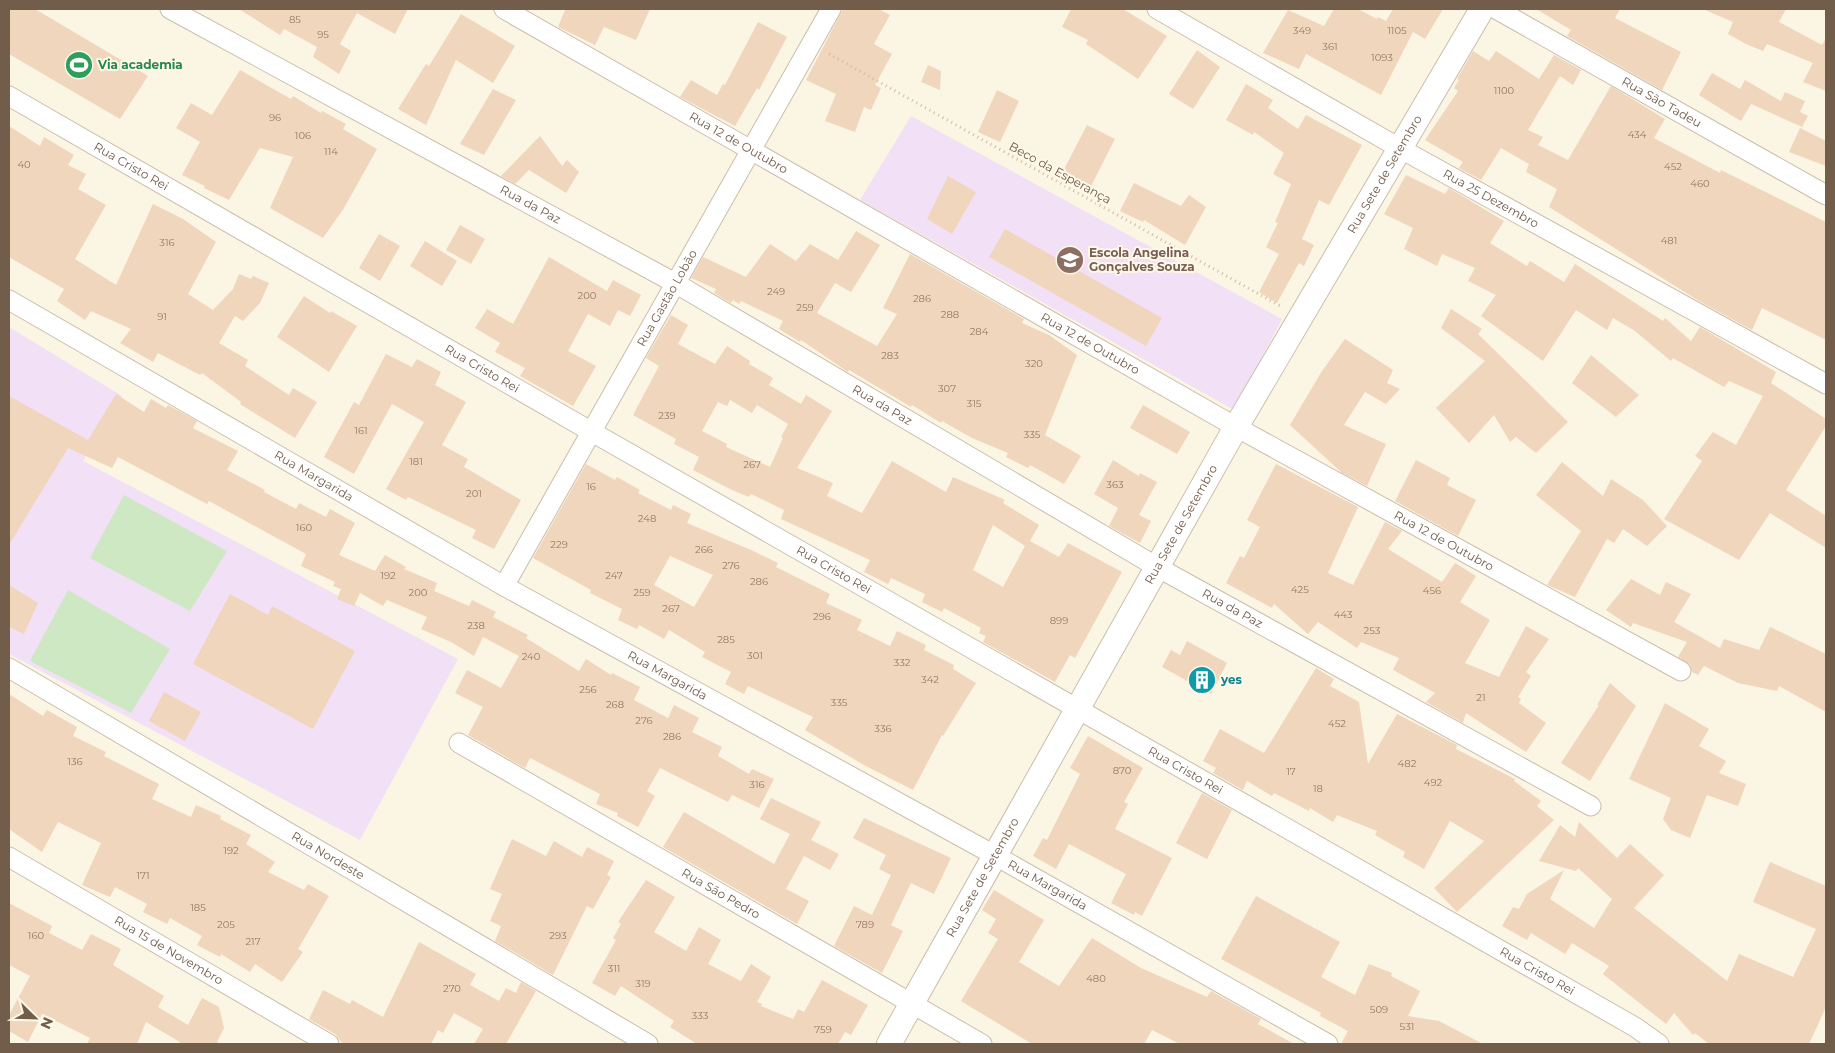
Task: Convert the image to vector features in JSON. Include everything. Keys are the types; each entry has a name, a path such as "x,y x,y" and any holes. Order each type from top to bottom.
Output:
{"street":[{"name":"Rua da Paz","path":"170,9 675,283 1157,567 1591,806"},
{"name":"Rua 12 de Outubro","path":"504,9 752,148 1236,427 1681,671"},
{"name":"Rua Gastão Lobão","path":"504,586 831,9"},
{"name":"Rua 25 Dezembro","path":"1157,9 1401,149 1826,384"},
{"name":"Rua Sete de Setembro","path":"888,1044 996,856 1076,707 1236,427 1482,9"},
{"name":"Rua São Tadeu","path":"1496,9 1826,195"},
{"name":"Rua Cristo Rei","path":"9,96 592,432 1635,1027 1659,1044"},
{"name":"Rua Margarida","path":"9,300 504,586 996,856 1328,1044"},
{"name":"Rua Nordeste","path":"9,668 648,1044"},
{"name":"Rua São Pedro","path":"459,743 982,1044"},
{"name":"Rua 15 de Novembro","path":"9,857 329,1044"}],"path":[{"name":"Beco da Esperança","path":"811,44 1301,318"}],"shaded area":[{"name":"Escola Angelina Gonçalves Souza","path":"911,116 1282,319 1234,410 860,200"},
{"path":"9,327 122,396 83,461 458,659 360,840 9,654"}],"green space":[{"path":"124,495 227,551 190,611 90,558"},
{"path":"68,590 170,649 131,713 30,661"}],"building":[{"name":"Via academia","path":"9,9 35,9 148,76 120,119 9,54"},
{"path":"239,9 408,9 395,34 357,13 340,44 351,51 339,74 313,57 317,47 284,29 280,35"},
{"path":"562,9 650,9 636,40 604,27 595,45 558,27 565,10"},
{"path":"843,9 879,9 890,15 874,44 892,54 875,85 881,88 871,110 864,107 855,132 825,121 836,94 806,80"},
{"path":"1071,9 1123,9 1167,36 1138,79 1086,44 1088,40 1062,27"},
{"path":"1334,9 1358,9 1377,19 1378,17 1386,21 1393,9 1443,9 1425,39 1413,32 1381,95 1306,54 1299,69 1263,53 1288,10 1324,26"},
{"path":"1536,9 1620,9 1615,18 1681,52 1662,90 1567,36 1571,30"},
{"path":"1703,9 1786,9 1779,22 1822,45 1826,38 1826,91 1803,82 1813,63 1767,44 1763,51 1746,44 1728,34 1733,22"},
{"path":"461,14 515,46 493,83 456,60 426,125 398,109 426,64 429,66"},
{"path":"758,22 787,37 759,90 757,88 735,126 680,97 691,80 717,95 723,84 725,85"},
{"path":"1197,50 1220,67 1193,109 1169,94"},
{"path":"1473,51 1489,61 1496,51 1539,79 1554,55 1581,70 1573,85 1560,76 1528,130 1543,137 1538,145 1568,160 1611,86 1665,119 1654,138 1720,173 1721,170 1826,222 1826,340 1762,308 1752,330 1699,301 1549,207 1557,189 1526,172 1529,164 1501,148 1481,180 1459,168 1463,162 1425,140 1458,91 1454,88 1459,80 1457,79"},
{"path":"928,65 941,71 940,90 921,82"},
{"path":"240,70 291,99 293,96 321,113 322,111 346,124 343,129 377,149 344,208 323,238 270,208 293,157 260,148 229,200 182,175 200,142 176,128 191,103 212,115"},
{"path":"1712,73 1740,89 1745,80 1781,101 1785,92 1805,101 1800,112 1808,116 1802,127 1751,104 1741,121 1699,95"},
{"path":"1246,84 1273,100 1268,108 1298,129 1306,115 1362,145 1329,205 1319,200 1302,239 1314,245 1304,266 1299,263 1277,303 1259,292 1279,254 1266,247 1278,223 1275,222 1291,184 1273,174 1284,153 1254,132 1253,135 1226,120"},
{"path":"493,89 516,100 484,155 460,144"},
{"path":"997,90 1019,101 1000,142 978,132"},
{"path":"1087,125 1115,139 1088,192 1060,177"},
{"path":"9,126 40,146 44,137 74,155 68,165 86,174 78,189 106,205 75,259 116,285 153,204 183,219 216,242 188,294 213,310 233,289 239,274 251,279 253,276 269,283 260,303 243,321 235,316 219,343 248,360 245,366 289,395 293,388 317,402 295,438 240,404 241,402 202,373 200,375 158,353 153,362 120,343 131,329 91,311 85,320 57,301 64,289 9,257"},
{"path":"1800,128 1826,141 1826,166 1789,152"},
{"path":"540,136 562,166 567,160 579,172 566,193 529,170 515,184 501,176"},
{"path":"1406,175 1445,194 1449,188 1504,221 1490,243 1527,266 1530,261 1564,282 1575,264 1663,321 1665,318 1691,341 1700,327 1776,372 1771,383 1826,419 1826,426 1786,490 1826,516 1826,548 1770,513 1739,560 1664,519 1702,461 1695,456 1713,432 1736,445 1763,396 1729,381 1724,387 1673,358 1671,361 1635,331 1613,318 1607,330 1576,310 1543,361 1481,316 1496,295 1468,281 1475,268 1442,254 1437,266 1404,249 1413,228 1384,214"},
{"path":"948,176 976,192 952,234 927,219"},
{"path":"1134,183 1181,206 1189,195 1206,207 1185,245 1144,220 1143,222 1120,211"},
{"path":"460,225 485,239 471,264 446,250"},
{"path":"1005,229 1162,318 1146,346 989,257"},
{"path":"856,231 880,245 851,292 835,283 817,313 877,346 897,314 883,308 910,254 1024,319 1022,323 1049,335 1077,355 1045,435 1081,456 1064,484 1030,465 1028,468 1006,457 1008,453 972,438 942,421 941,423 849,370 848,372 801,340 800,342 779,329 783,321 741,301 739,304 733,300 731,303 714,293 716,289 691,278 703,257 746,277 770,244 796,261 810,244 838,260"},
{"path":"379,234 400,246 380,281 359,268"},
{"path":"425,241 457,261 442,286 410,266"},
{"path":"549,257 607,291 613,280 641,295 630,316 618,310 610,326 588,314 568,351 596,366 573,406 520,376 525,368 495,352 500,343 475,328 487,309 513,324"},
{"path":"304,296 330,313 331,311 357,326 329,372 277,337"},
{"path":"1451,309 1482,329 1478,334 1568,422 1536,453 1516,437 1510,442 1494,415 1469,443 1436,408 1485,361 1441,328"},
{"path":"671,315 688,325 678,344 715,364 727,346 750,361 749,364 773,378 769,385 801,404 806,395 832,411 797,468 833,483 827,496 862,513 892,461 946,492 953,477 1005,500 1003,503 1039,525 1030,541 1059,557 1068,543 1122,572 1075,658 1070,655 1055,682 983,642 986,636 979,633 981,628 944,608 942,612 922,602 925,594 891,578 888,584 864,572 870,560 781,519 784,510 751,494 749,497 732,490 693,470 699,457 674,444 676,439 633,415 659,366 646,358","holes":["730,400 752,413 757,405 788,424 770,467 726,447 727,444 702,431 718,402 727,406","993,525 1025,546 1003,587 973,570"]},
{"path":"1345,339 1393,370 1387,383 1400,389 1386,404 1365,392 1344,425 1386,444 1367,486 1342,473 1290,425 1322,371"},
{"path":"386,354 412,367 417,359 441,372 435,385 466,402 442,445 468,459 464,467 521,500 494,549 472,538 476,530 408,497 406,500 386,489 424,422 392,404 354,474 324,457 354,402 359,405"},
{"path":"1591,355 1639,395 1616,417 1572,383"},
{"path":"116,394 144,412 151,399 166,408 168,405 197,421 193,428 238,451 227,470 265,490 264,492 296,509 299,503 326,517 330,509 355,523 339,555 375,571 385,555 406,567 404,569 437,583 434,591 469,606 472,600 496,612 493,617 528,635 526,638 579,671 586,659 611,675 612,673 640,687 634,700 668,718 674,705 699,718 692,732 722,747 718,756 749,774 752,769 774,779 759,808 732,795 728,802 660,768 647,791 655,796 638,827 617,816 618,813 596,804 600,794 530,758 525,768 468,735 483,707 455,693 467,670 501,688 519,656 483,637 474,656 451,642 421,629 427,617 387,600 383,606 360,593 354,606 337,599 341,589 333,586 335,582 301,566 306,554 209,501 207,504 118,457 112,468 68,448 9,545 9,396 88,440"},
{"path":"1143,405 1190,432 1177,454 1130,428"},
{"path":"1113,460 1139,476 1140,473 1157,482 1139,515 1151,521 1140,543 1109,526 1118,508 1094,494"},
{"path":"1416,460 1450,478 1447,485 1476,500 1458,536 1395,501"},
{"path":"1562,462 1603,496 1611,479 1643,500 1667,526 1647,546 1623,529 1614,543 1607,539 1575,597 1547,585 1581,531 1536,495"},
{"path":"586,464 615,480 617,477 640,490 638,493 671,510 673,505 691,514 687,523 778,563 776,567 830,594 826,603 862,620 857,630 890,646 897,631 926,645 924,650 954,665 953,669 976,683 942,735 913,790 864,765 805,730 813,717 748,686 744,694 725,684 731,672 702,657 705,652 669,630 664,639 639,625 637,629 618,620 622,609 590,593 591,590 533,558","holes":["670,556 713,575 694,607 654,585"]},
{"path":"1276,464 1358,507 1328,573 1353,585 1385,522 1402,531 1388,549 1442,582 1455,563 1476,576 1460,602 1490,620 1465,663 1499,677 1526,626 1549,639 1526,672 1531,676 1518,697 1521,699 1519,703 1546,723 1526,752 1466,713 1463,723 1426,702 1435,693 1393,670 1399,658 1361,642 1357,648 1318,622 1308,634 1274,604 1272,608 1226,583 1240,556 1244,558 1260,527 1247,520"},
{"path":"1631,579 1660,595 1666,582 1691,594 1674,622 1720,648 1724,639 1759,650 1770,627 1826,654 1826,712 1779,686 1777,691 1738,683 1704,666 1698,675 1692,672 1690,665 1678,657 1687,642 1633,623 1631,627 1606,610"},
{"path":"9,585 38,603 24,634 9,627"},
{"path":"230,594 268,615 272,606 355,651 313,729 193,664"},
{"name":"yes","path":"1187,641 1227,663 1211,694 1162,667 1171,650 1180,655"},
{"path":"1316,668 1334,679 1330,686 1359,702 1368,764 1397,714 1457,745 1456,749 1515,779 1514,781 1541,801 1537,806 1554,820 1457,912 1434,888 1484,841 1450,821 1424,869 1403,857 1405,852 1375,835 1377,831 1337,815 1333,822 1310,808 1309,811 1274,793 1272,796 1247,781 1243,790 1213,773 1216,768 1203,761 1220,729 1264,753"},
{"path":"1610,683 1636,706 1590,781 1561,763 1599,705 1597,705"},
{"path":"164,692 201,712 185,741 149,721"},
{"path":"9,694 43,716 47,710 77,727 73,736 106,752 104,756 159,784 152,799 191,817 196,805 221,816 220,819 251,835 246,844 275,862 268,872 304,890 308,884 329,896 298,949 303,952 282,982 255,964 250,972 221,954 220,957 197,945 202,936 170,918 167,924 143,912 147,904 115,887 110,897 82,885 101,843 58,822 42,852 9,829"},
{"path":"1665,703 1709,729 1699,746 1726,761 1719,773 1746,784 1738,806 1707,795 1690,838 1671,830 1663,819 1671,798 1629,779"},
{"path":"1088,736 1143,768 1124,802 1128,804 1115,829 1172,858 1142,916 1135,912 1134,915 1111,903 1126,874 1069,844 1056,869 1033,856 1043,838 1047,840 1080,774 1070,768"},
{"path":"1202,793 1232,810 1207,859 1176,843"},
{"path":"771,798 821,822 811,840 839,854 830,870 804,856 786,889 809,901 797,924 663,847 684,812 774,864 790,834 760,819"},
{"path":"864,818 951,858 934,894 911,883 891,925 903,931 882,973 834,946 854,906 872,915 891,875 879,869 886,855 853,838"},
{"path":"1579,822 1617,858 1630,844 1664,875 1634,908 1727,981 1739,954 1793,977 1816,929 1753,902 1770,862 1826,886 1826,1007 1809,1044 1709,1044 1695,1033 1693,1035 1674,1013 1666,1024 1603,974 1609,966 1572,943 1565,954 1531,933 1527,940 1502,926 1513,907 1519,909 1527,894 1564,870 1550,899 1594,928 1612,899 1578,868 1576,871 1539,861 1560,825 1575,837"},
{"path":"512,839 546,856 554,841 582,857 587,847 614,861 607,875 611,877 593,909 587,906 553,975 495,941 501,926 490,921 502,894 490,889"},
{"path":"646,880 675,897 654,932 686,951 699,927 721,940 708,964 741,981 751,964 771,977 757,1002 762,1004 761,1006 793,1019 798,1009 804,1012 822,980 868,1005 851,1035 845,1032 838,1044 697,1044 670,1027 674,1021 621,986 615,996 592,983 616,940 613,938 621,924 618,922"},
{"path":"994,890 1044,920 1019,962 1059,986 1092,938 1141,968 1207,997 1211,991 1261,1019 1258,1024 1294,1044 1180,1044 1152,1030 1144,1044 1032,1044 961,1001 998,939 988,933 996,919 982,910"},
{"path":"1256,896 1340,942 1321,977 1355,995 1369,964 1392,973 1391,976 1420,991 1408,1016 1439,1021 1483,1044 1341,1044 1348,1031 1320,1016 1321,1013 1221,959"},
{"path":"9,903 52,926 49,933 82,950 91,934 121,949 113,965 164,996 158,1007 188,1025 202,998 219,1007 224,1028 217,1042 221,1044 179,1044 180,1042 146,1022 137,1044 87,1044 90,1038 42,1014 28,1042 9,1031 9,1015 30,976 9,965"},
{"path":"419,942 476,974 470,985 499,1001 506,988 516,993 521,982 536,991 506,1044 474,1044 483,1029 454,1013 443,1033 438,1030 431,1044 343,1044 335,1034 309,1019 323,990 350,1004 352,1000 383,1017"}],"place":[{"name":"Via academia","path":"79,65"},
{"name":"Escola Angelina Gonçalves Souza","path":"1070,260"},
{"name":"yes","path":"1202,680"}]}
